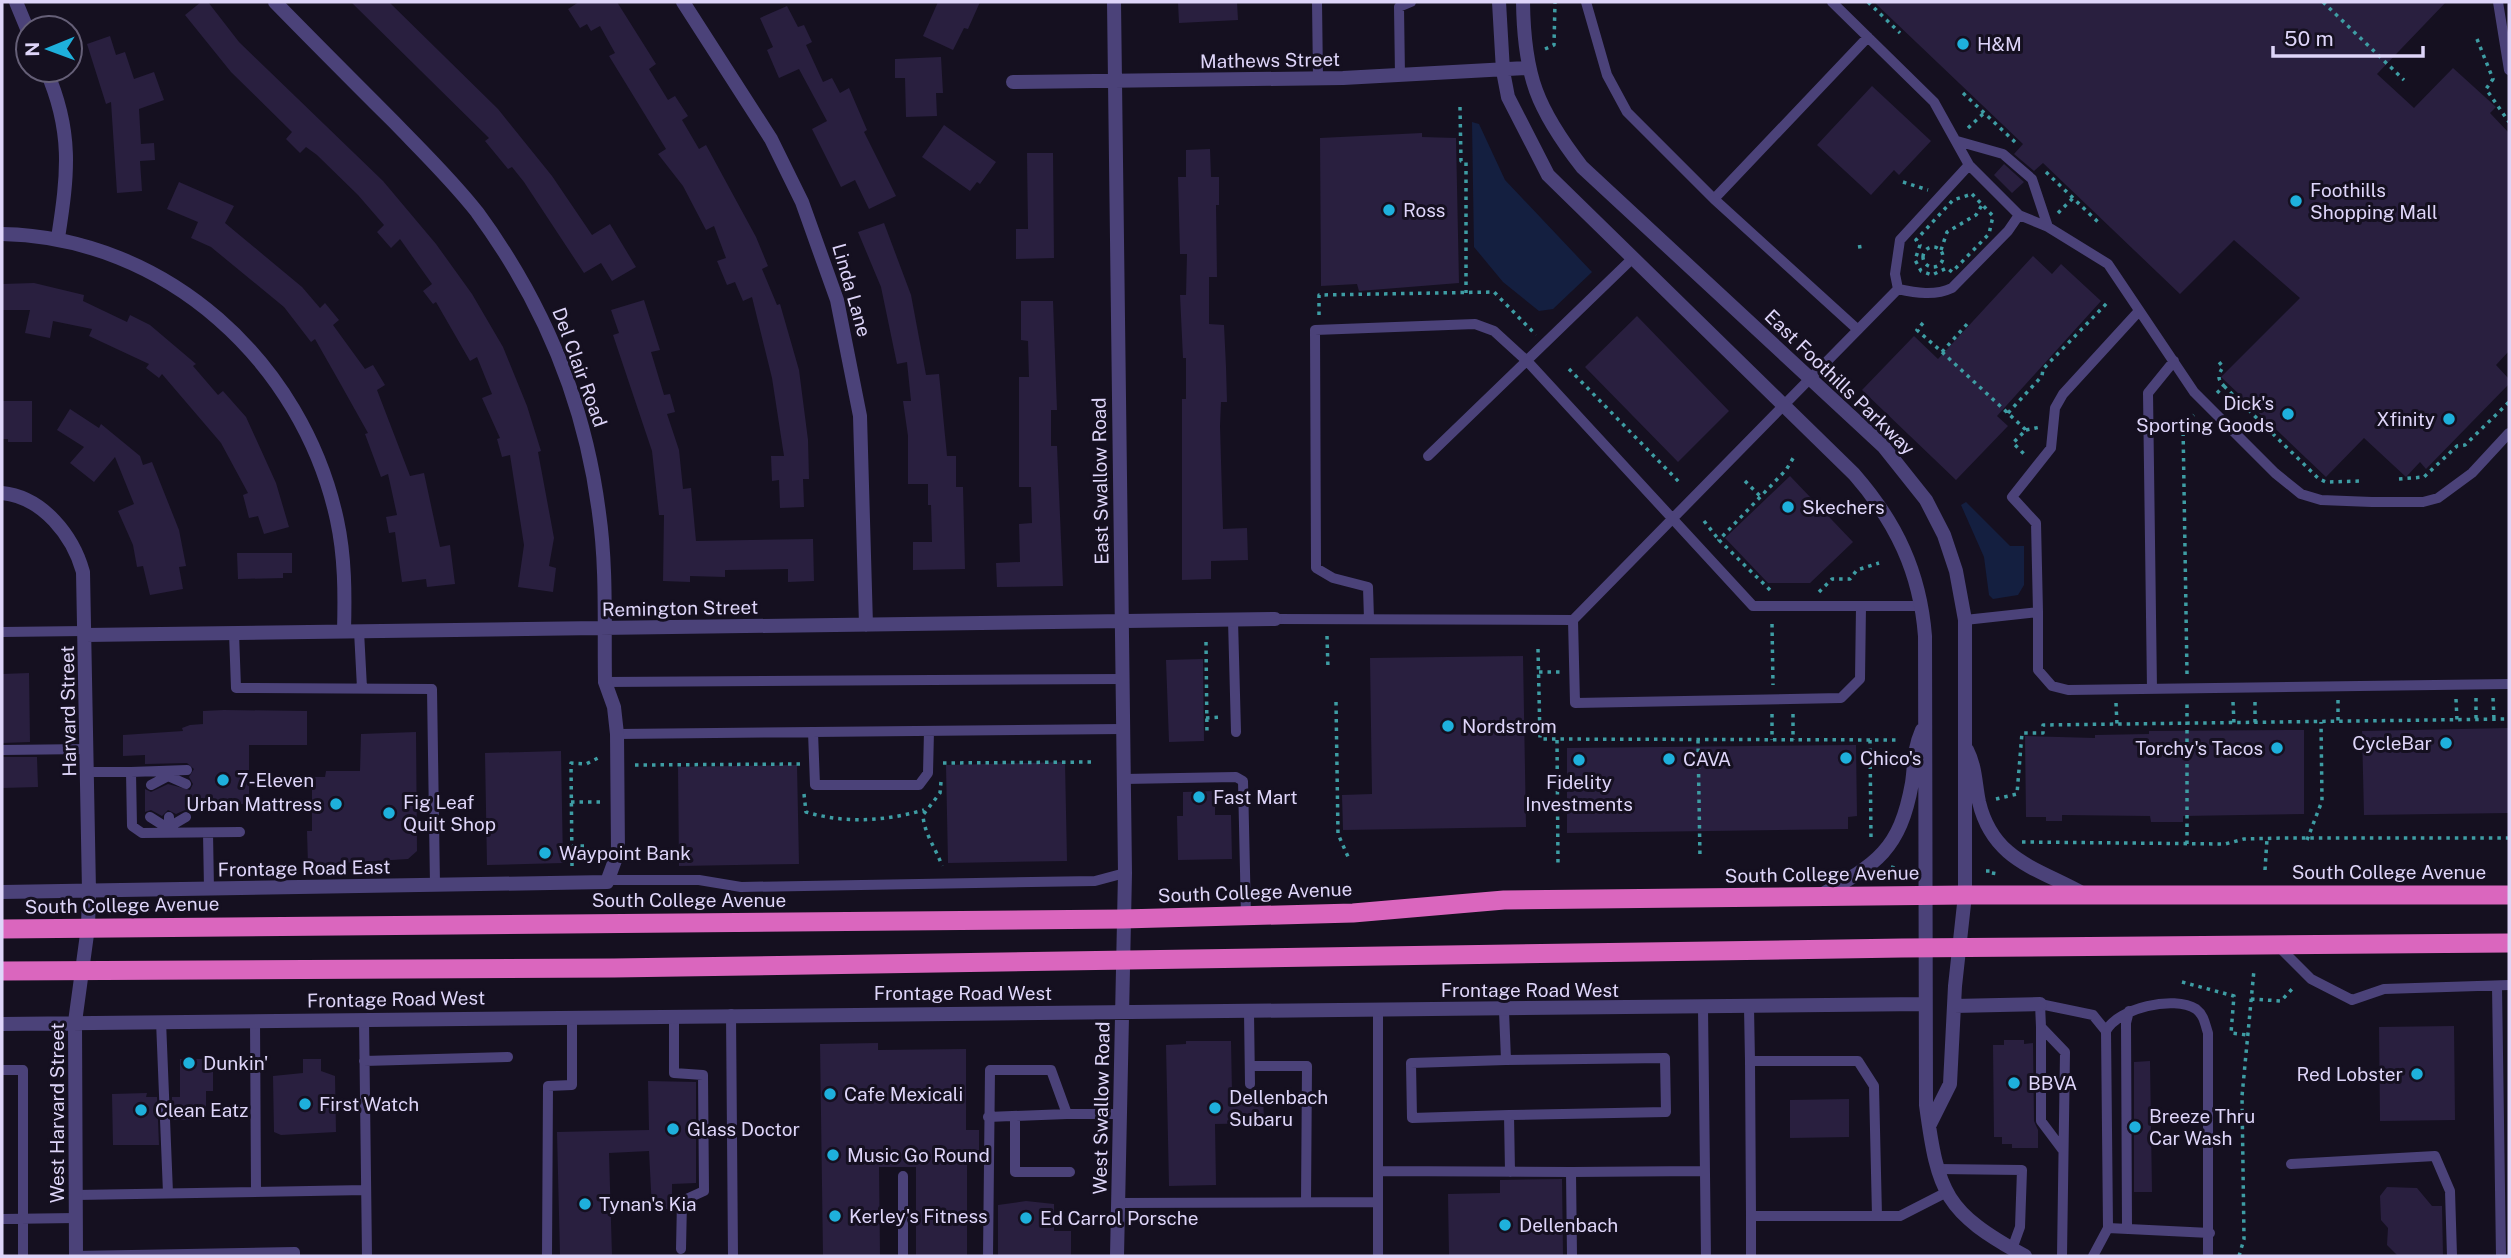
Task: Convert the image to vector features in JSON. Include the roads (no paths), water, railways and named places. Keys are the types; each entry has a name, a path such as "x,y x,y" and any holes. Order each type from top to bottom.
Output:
{"highway":[{"name":"South College Avenue","path":"2,929 1124,919 1353,913 1504,900 2085,894 2509,895"},
{"path":"2,971 614,968 1925,948 2509,943"}],"street":[{"name":"Del Clair Road","path":"275,2 436,165 475,210 537,306 576,402 589,452 602,545 605,682 614,707 617,734 618,852 607,881"},
{"name":"Linda Lane","path":"684,2 771,139 802,202 837,300 860,416 864,468 866,625"},
{"name":"East Swallow Road","path":"1114,2 1125,873 1122,960"},
{"path":"1499,2 1503,71 1508,97 1548,175 1854,474 1891,522 1906,551 1922,606 1925,1004 1931,1153 1945,1193 1962,1214 1981,1231 2018,1253"},
{"name":"East Foothills Parkway","path":"1523,2 1527,68 1541,105 1557,135 1582,167 1883,446 1926,500 1944,535 1956,571 1965,620 1965,895 1954,1006 1950,1084 1929,1126"},
{"name":"Mathews Street","path":"1013,82 1400,76 1527,68"},
{"path":"51,84 61,110 69,163 58,238"},
{"path":"2,234 58,238 134,265 176,286 240,336 262,361 308,435 326,479 341,544 351,631"},
{"name":"Harvard Street","path":"2,494 41,510 62,529 76,549 83,572 89,891 88,927 82,969"},
{"name":"Remington Street","path":"85,633 1275,619"},
{"path":"1818,897 1862,872 1894,841 1905,813 1912,780 1913,751 1924,726"},
{"path":"1965,746 1976,767 1980,803 1994,838 2016,861 2085,894"},
{"name":"Frontage Road East","path":"2,892 607,881"},
{"name":"West Swallow Road","path":"1117,1256 1122,960"},
{"name":"West Harvard Street","path":"76,1256 75,1022 82,969"},
{"name":"Frontage Road West","path":"2,1024 731,1014 1504,1011 1925,1004"},
{"path":"1954,1006 2040,1004"}],"lane":[{"path":"1317,2 1318,78"},
{"path":"1400,76 1399,7 1411,2"},
{"path":"1586,2 1607,75 1627,112 1714,199 1857,329"},
{"path":"1832,2 1934,102 1969,165 2020,215 2048,226 2108,264 2205,404 2275,473 2301,494 2321,500 2423,502 2438,499 2472,473 2509,433"},
{"path":"2498,2 2509,70"},
{"path":"1714,199 1868,37"},
{"path":"1957,141 2003,154 2032,178 2048,226"},
{"path":"1898,289 1895,274 1900,240 1969,165"},
{"path":"1275,619 1573,620 1898,289 1942,293 1952,288 2008,231 2020,215"},
{"path":"1428,456 1634,257"},
{"path":"2139,311 2063,394 2055,408 2051,448 2012,497 2036,523 2038,670 2052,686 2068,690 2509,684"},
{"path":"1368,619 1368,587 1333,578 1316,568 1315,330 1475,324 1494,331 1528,362 1753,606 1922,606"},
{"path":"2152,689 2148,393 2174,361"},
{"path":"1573,620 1576,703 1841,698 1860,679 1861,606"},
{"path":"1965,620 2038,612"},
{"path":"1233,620 1236,732"},
{"path":"351,631 362,688"},
{"path":"2,632 85,633"},
{"path":"234,633 236,688 432,689 435,885"},
{"path":"605,682 1122,679"},
{"path":"617,734 1122,729"},
{"path":"813,732 815,785 919,785 928,773 929,731"},
{"path":"2,750 88,749"},
{"path":"150,785 187,770"},
{"path":"88,772 131,772 169,777 186,784"},
{"path":"131,772 132,826 142,833 169,826 186,817"},
{"path":"1124,779 1236,777 1242,781 1245,916"},
{"path":"150,817 169,826 208,833 240,832"},
{"path":"208,833 209,889"},
{"path":"607,881 699,880 741,887 782,887 1095,881 1125,873"},
{"path":"2279,947 2311,979 2352,1000 2384,989 2509,985"},
{"path":"2497,986 2504,1128 2501,1256"},
{"path":"2063,1149 2041,1121 2040,1004 2093,1015 2106,1031"},
{"path":"2093,1256 2108,1227 2106,1031 2110,1024 2142,1006 2186,1005 2197,1010 2204,1018 2210,1054 2208,1256"},
{"path":"1749,1007 1751,1256"},
{"path":"1703,1008 1706,1256"},
{"path":"1378,1010 1378,1256"},
{"path":"1504,1011 1506,1060"},
{"path":"1249,1012 1251,1084"},
{"path":"2127,1228 2126,1023 2129,1012"},
{"path":"731,1014 733,1256"},
{"path":"674,1015 674,1073 703,1075 704,1191 682,1201 681,1249"},
{"path":"547,1256 548,1086 572,1085 572,1016"},
{"path":"364,1019 367,1256"},
{"path":"255,1020 256,1192"},
{"path":"161,1021 168,1194"},
{"path":"2041,1027 2064,1052 2062,1256"},
{"path":"364,1061 508,1057"},
{"path":"1665,1058 1666,1112 1509,1115 1412,1118 1411,1063 1665,1058"},
{"path":"1750,1061 1857,1061 1874,1086 1877,1216"},
{"path":"1250,1066 1307,1066 1306,1202"},
{"path":"2,1070 23,1070 23,1256"},
{"path":"988,1256 989,1070 1051,1070 1067,1114"},
{"path":"988,1117 1120,1114"},
{"path":"1509,1115 1510,1172"},
{"path":"1015,1116 1015,1172 1070,1172"},
{"path":"2291,1164 2435,1156 2450,1191 2452,1256"},
{"path":"1937,1170 2022,1170 2018,1253"},
{"path":"1378,1171 1704,1171"},
{"path":"1571,1172 1572,1256"},
{"path":"903,1176 903,1256"},
{"path":"76,1195 366,1190"},
{"path":"1751,1216 1900,1216 1945,1193"},
{"path":"1118,1203 1378,1202"},
{"path":"2,1219 76,1218"},
{"path":"2108,1227 2210,1233"},
{"path":"76,1256 295,1252 295,1256"}],"water":[{"path":"1472,122 1479,124 1505,180 1592,272 1553,309 1539,311 1503,282 1474,247"},
{"path":"1966,502 2010,546 2024,546 2024,585 2018,595 1993,599 1989,595 1984,557 1961,505"}],"place":[{"name":"H&M","path":"1963,44"},
{"name":"Foothills Shopping Mall","path":"2296,201"},
{"name":"Ross","path":"1389,210"},
{"name":"Dick's Sporting Goods","path":"2288,414"},
{"name":"Xfinity","path":"2449,419"},
{"name":"Skechers","path":"1788,507"},
{"name":"Nordstrom","path":"1448,726"},
{"name":"CycleBar","path":"2446,743"},
{"name":"Torchy's Tacos","path":"2277,748"},
{"name":"Chico's","path":"1846,758"},
{"name":"CAVA","path":"1669,759"},
{"name":"Fidelity Investments","path":"1579,760"},
{"name":"7-Eleven","path":"223,780"},
{"name":"Fast Mart","path":"1199,797"},
{"name":"Urban Mattress","path":"336,804"},
{"name":"Fig Leaf Quilt Shop","path":"389,813"},
{"name":"Waypoint Bank","path":"545,853"},
{"name":"Dunkin'","path":"189,1063"},
{"name":"Red Lobster","path":"2417,1074"},
{"name":"BBVA","path":"2014,1083"},
{"name":"Cafe Mexicali","path":"830,1094"},
{"name":"First Watch","path":"305,1104"},
{"name":"Dellenbach Subaru","path":"1215,1108"},
{"name":"Clean Eatz","path":"141,1110"},
{"name":"Breeze Thru Car Wash","path":"2135,1127"},
{"name":"Glass Doctor","path":"673,1129"},
{"name":"Music Go Round","path":"833,1155"},
{"name":"Tynan's Kia","path":"585,1204"},
{"name":"Kerley's Fitness","path":"835,1216"},
{"name":"Ed Carrol Porsche","path":"1026,1218"},
{"name":"Dellenbach","path":"1505,1225"}]}
